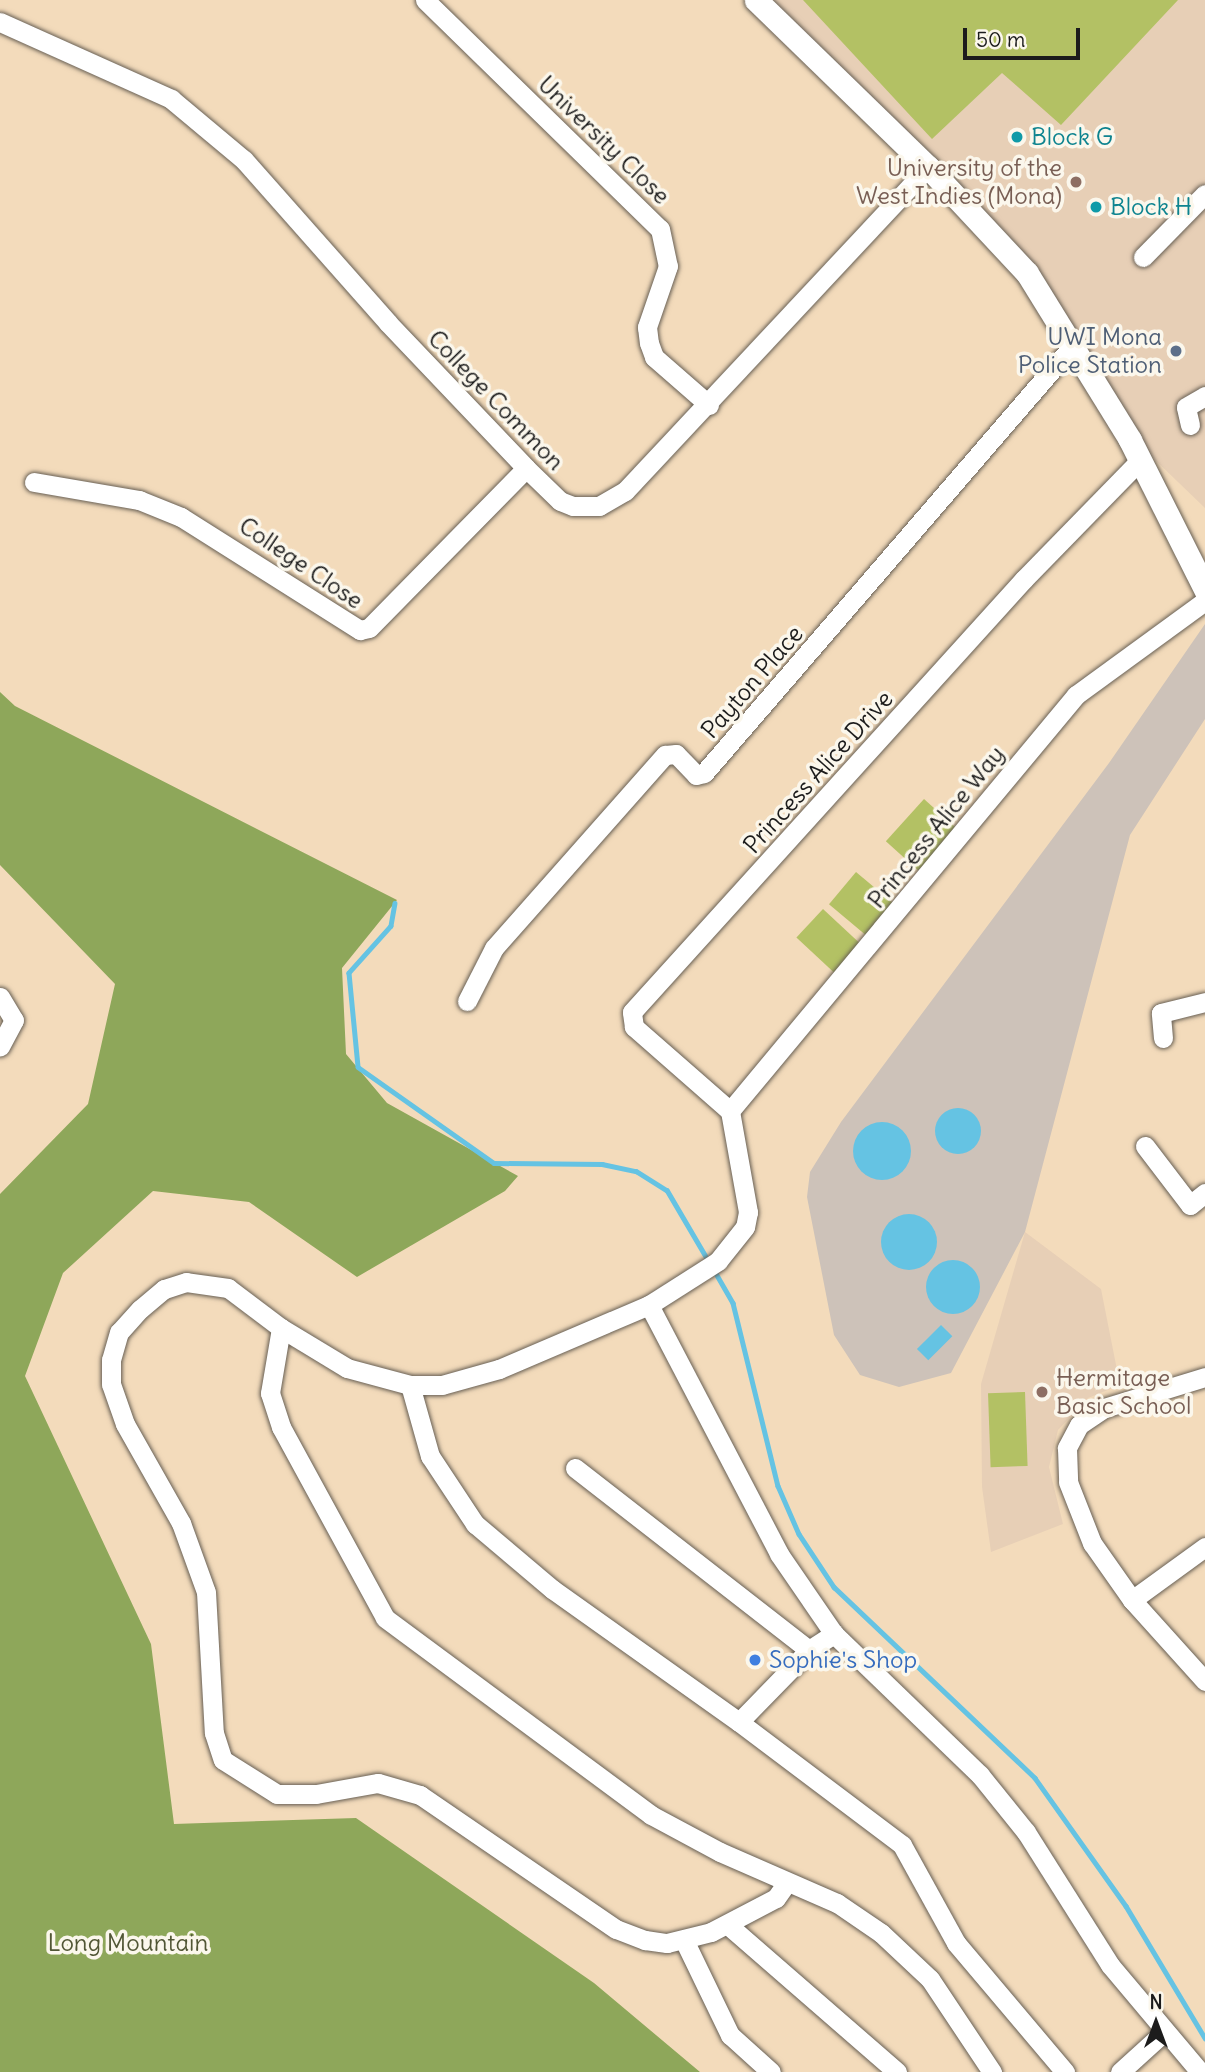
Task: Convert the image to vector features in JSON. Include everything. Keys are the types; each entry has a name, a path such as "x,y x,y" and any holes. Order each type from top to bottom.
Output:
{"street":[{"name":"University Close","path":"425,0 660,229 668,266 646,327 649,343 654,357 709,405"},
{"path":"756,0 928,167 1027,274 1074,344 1205,589"},
{"name":"College Common","path":"0,22 171,99 244,160 388,323 526,468 560,501 586,508 599,506 625,491 709,405 928,167"},
{"path":"1143,257 1205,194"},
{"name":"Payton Place","path":"467,1001 494,948 665,755 676,754 696,775 704,773 1074,344"},
{"path":"1190,425 1186,407 1205,396"},
{"name":"Princess Alice Drive","path":"730,1111 634,1027 632,1012 1024,579 1138,462"},
{"name":"College Close","path":"34,482 139,500 181,517 360,630 369,628 526,468"},
{"name":"Princess Alice Way","path":"730,1111 1076,695 1205,601"},
{"path":"0,997 14,1020 0,1046"},
{"path":"1163,1038 1161,1013 1205,1002"},
{"path":"730,1111 748,1212 745,1227 712,1266 649,1305 499,1369 442,1385 410,1385 347,1368 281,1328 228,1288 186,1282 164,1289 140,1309 119,1332 111,1360 111,1384 125,1424 181,1522 206,1592 214,1732 223,1759 277,1794 316,1794 378,1783 421,1794 616,1929 645,1940 684,1940 728,1925 776,1898 787,1882"},
{"path":"1145,1146 1190,1205 1205,1193"},
{"path":"649,1305 779,1554 834,1634 987,1785 1026,1832 1110,1965 1163,2033 1200,2072"},
{"path":"281,1328 270,1393 281,1427 385,1618 651,1815 787,1882 837,1903 881,1933 930,1979 992,2072"},
{"path":"1205,1377 1104,1408 1079,1425 1067,1448 1068,1482 1092,1543 1132,1600 1205,1681"},
{"path":"410,1385 430,1456 475,1524 562,1597 738,1722 902,1845 956,1943 1065,2072"},
{"path":"575,1468 809,1650"},
{"path":"1132,1600 1205,1547"},
{"path":"738,1722 809,1650 834,1634"},
{"path":"728,1925 897,2072"},
{"path":"684,1940 730,2035 771,2072"},
{"path":"1120,2072 1163,2033"}],"shaded area":[{"name":"University of the West Indies (Mona)","path":"768,0 1205,0 1205,508 1124,430 1079,337"},
{"path":"1205,624 1205,719 1130,835 1025,1232 951,1373 899,1387 860,1375 834,1335 807,1197 810,1172 841,1122 1109,763"},
{"name":"Hermitage Basic School","path":"1025,1232 1101,1289 1120,1385 1088,1398 1058,1430 1049,1467 1063,1524 991,1552 982,1487 981,1384"}],"green space":[{"path":"803,0 1178,0 1061,125 1002,73 932,139"},
{"name":"Long Mountain","path":"0,692 15,706 397,900 342,968 346,1054 387,1103 518,1176 505,1191 357,1277 249,1202 153,1191 63,1273 25,1376 151,1644 174,1824 356,1818 594,1983 700,2072 0,2072 0,1194 88,1104 115,984 0,865"},
{"path":"924,799 959,830 921,873 886,841"},
{"path":"856,872 895,905 868,937 829,904"},
{"path":"823,909 862,946 836,974 796,938"},
{"path":"1025,1392 1028,1466 991,1467 988,1393"}],"water":[{"path":"958,1108 974,1115 981,1131 974,1147 958,1154 942,1147 935,1131 942,1115"},
{"path":"882,1122 893,1124 906,1135 911,1151 909,1162 898,1175 882,1180 871,1178 858,1167 853,1151 855,1140 866,1127"},
{"path":"909,1214 920,1216 929,1222 935,1231 935,1253 929,1262 920,1268 909,1270 898,1268 889,1262 883,1253 881,1242 883,1231 889,1222 898,1216"},
{"path":"953,1260 972,1268 980,1287 972,1306 953,1314 934,1306 926,1287 934,1268"},
{"path":"941,1325 952,1336 928,1360 917,1349"}],"waterway":[{"path":"395,903 391,926 349,973 358,1067 494,1163 602,1164 636,1171 667,1190 708,1260"},
{"path":"714,1270 733,1303 778,1486 799,1534 834,1587 1035,1778 1126,1906 1205,2038"}],"place":[{"name":"Block G","path":"1017,137"},
{"name":"University of the West Indies (Mona)","path":"1076,182"},
{"name":"Block H","path":"1096,207"},
{"name":"UWI Mona Police Station","path":"1176,351"},
{"name":"Hermitage Basic School","path":"1042,1392"},
{"name":"Sophie's Shop","path":"755,1660"}]}
